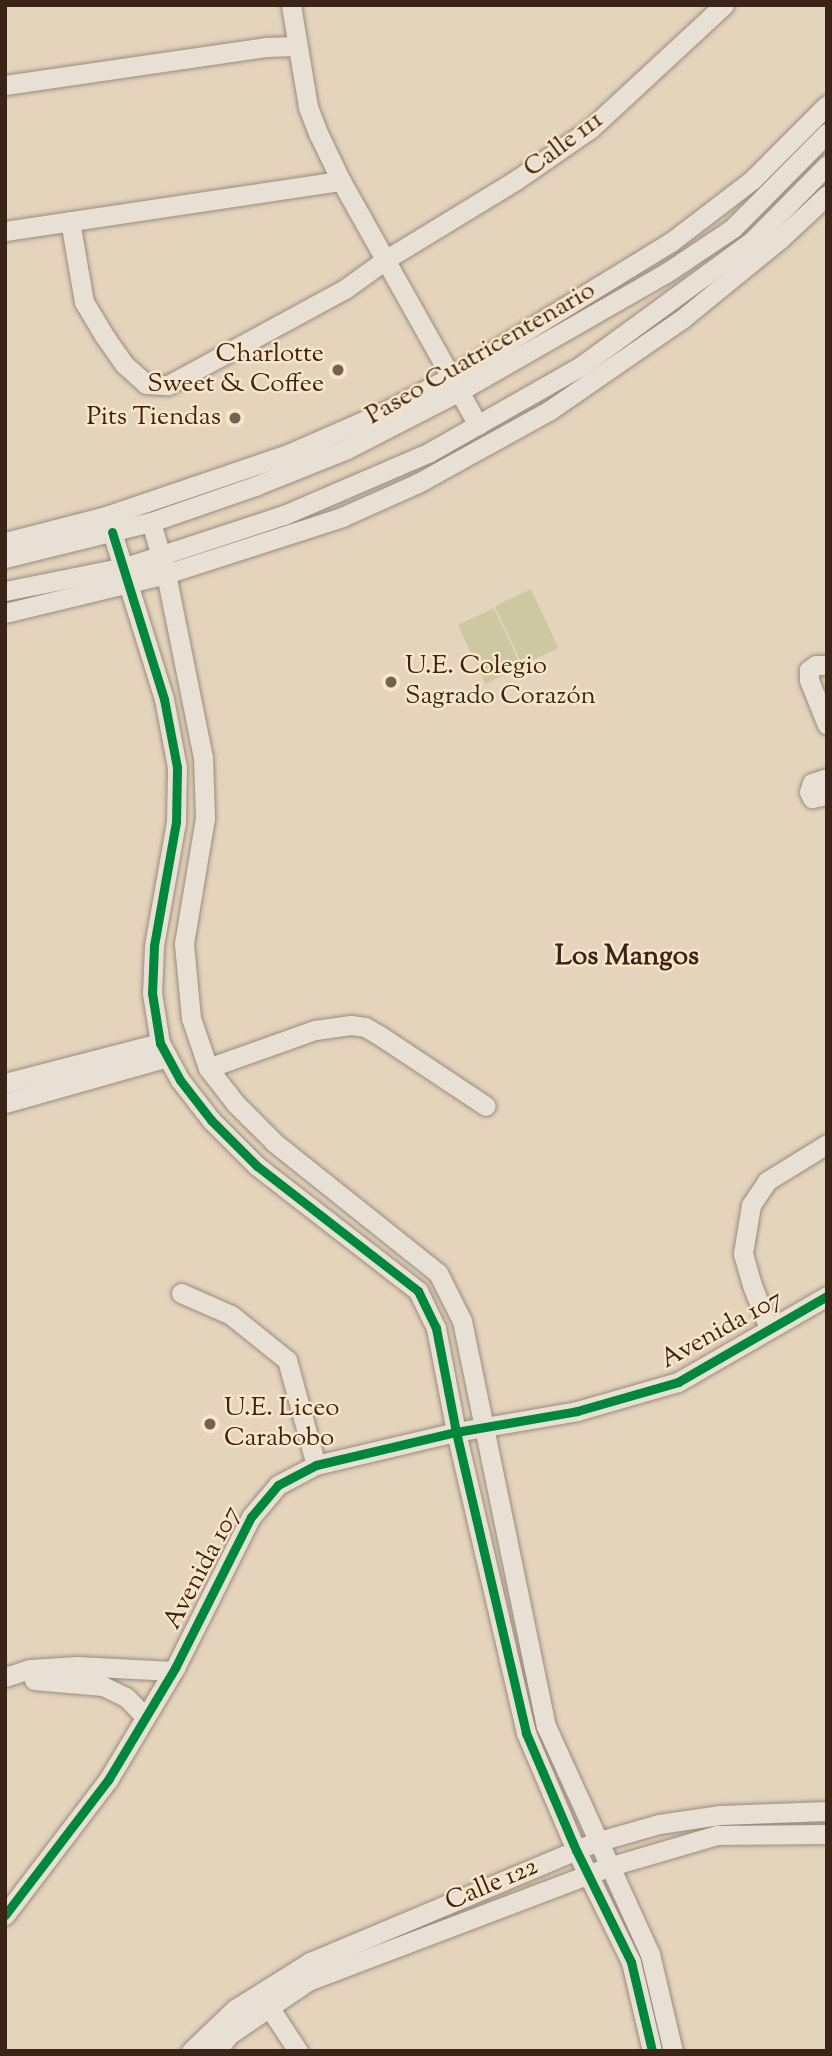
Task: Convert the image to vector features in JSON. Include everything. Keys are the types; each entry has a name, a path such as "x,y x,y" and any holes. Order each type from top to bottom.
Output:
{"street":[{"path":"291,5 308,107 341,180 478,425"},
{"name":"Calle 111","path":"70,221 84,302 125,365 146,384 168,385 345,289 386,260 516,180 590,129 724,5"},
{"path":"5,85 265,47 297,46"},
{"name":"Paseo Cuatricentenario","path":"5,542 112,532 151,522 347,449 454,385 671,242 752,180 827,104"},
{"name":"Paseo Cuatricentenario","path":"5,558 332,436 454,385 666,273 733,228 827,133"},
{"name":"Paseo Cuatricentenario","path":"164,564 428,453 581,366 752,241 827,165"},
{"path":"5,231 341,180"},
{"name":"Paseo Cuatricentenario","path":"5,613 164,564 342,517 418,483 550,410 682,319 780,239 827,195"},
{"path":"188,489 211,501"},
{"path":"151,522 164,564 203,757 205,818 184,944 191,1018 208,1068 236,1104 275,1143 393,1234 438,1273 463,1321 546,1726 596,1842 650,1954 673,2051"},
{"path":"112,532 164,699 177,767 176,822 154,946 152,993 164,1050 180,1080 211,1120 257,1166 418,1291 436,1328 456,1432 526,1733 576,1850 631,1962 652,2051"},
{"name":"Paseo Cuatricentenario","path":"5,591 127,575"},
{"path":"827,665 816,665 809,670 809,680 827,725"},
{"path":"827,778 809,786 812,798 827,795"},
{"path":"208,1068 315,1030 351,1025 365,1027 379,1035 486,1106"},
{"path":"5,1083 164,1050"},
{"path":"5,1103 164,1050"},
{"path":"769,1328 743,1253 751,1205 767,1181 827,1144"},
{"path":"181,1293 230,1315 287,1360 316,1465"},
{"name":"Avenida 107","path":"5,1915 108,1780 173,1671 251,1517 278,1485 316,1465 456,1432 577,1412 678,1382 827,1296"},
{"path":"5,1677 42,1668 77,1666 110,1679 145,1717"},
{"path":"5,1685 49,1680 110,1679 173,1671"},
{"name":"Calle 122","path":"191,2051 235,2009 310,1962 596,1842 659,1824 720,1815 827,1811"},
{"name":"Calle 122","path":"216,2051 230,2034 308,1981 588,1874 717,1835 827,1834"},
{"path":"269,2007 298,2051"}],"shaded area":[{"path":"531,589 558,648 522,665 495,606"},
{"path":"494,608 521,667 485,684 458,625"}],"cycle path":[{"path":"112,532 164,699 177,767 176,822 154,946 152,993 160,1043 180,1080 211,1120 257,1166 418,1291 436,1328 456,1432 526,1733 576,1850 631,1962 652,2051"},
{"path":"5,1915 108,1780 175,1668 251,1517 278,1485 316,1465 456,1432 577,1411 678,1382 827,1296"}],"place":[{"name":"Charlotte Sweet & Coffee","path":"338,370"},
{"name":"Pits Tiendas","path":"235,418"},
{"name":"U.E. Colegio Sagrado Corazón","path":"391,682"},
{"name":"U.E. Liceo Carabobo","path":"210,1424"}],"district":[{"name":"Los Mangos","path":"627,957"}]}
